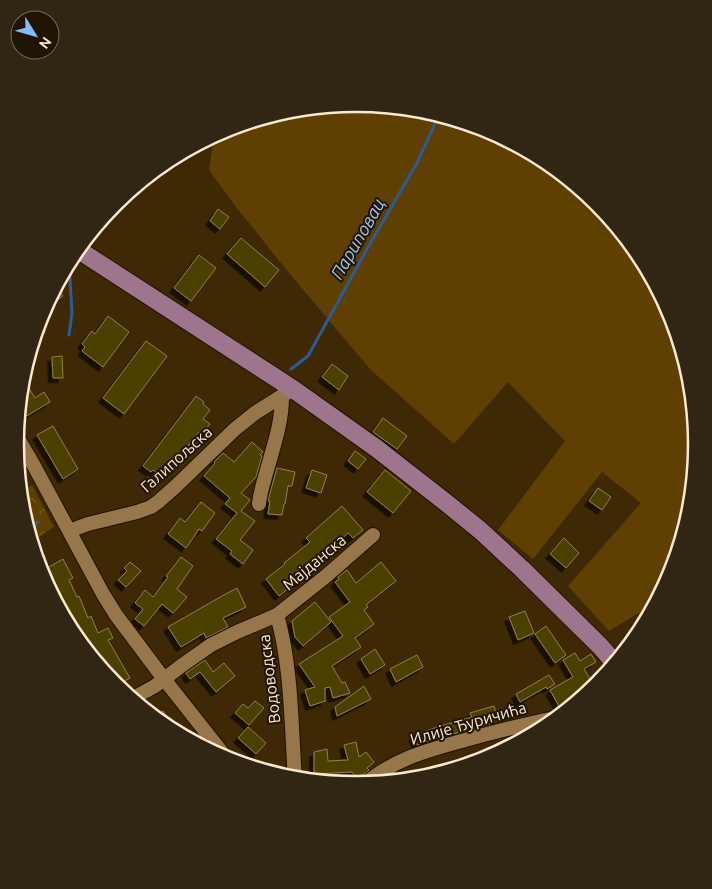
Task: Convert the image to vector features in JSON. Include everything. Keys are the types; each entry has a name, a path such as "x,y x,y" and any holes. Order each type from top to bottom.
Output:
{"main road":[{"path":"84,254 288,393 383,454 481,531 540,586 610,659"}],"street":[{"path":"259,504 288,393"},
{"name":"Галипољска","path":"69,531 151,507 176,486 235,429 255,413 288,393"},
{"path":"24,449 112,608 133,638 217,746"},
{"name":"Мајданска","path":"277,615 374,535"},
{"name":"Водоводска","path":"138,695 148,690 211,645 277,615 282,631 289,681 294,771"},
{"name":"Илије Ђуричића","path":"378,776 392,765 433,749 541,721"}],"green space":[{"path":"356,112 399,115 463,130 522,157 558,181 606,225 644,278 663,317 671,338 682,380 688,423 688,466 682,509 671,551 645,609 609,631 568,586 641,503 602,472 533,559 498,530 565,441 508,382 454,444 371,370 294,279 209,170 213,145 249,130 313,115"},
{"path":"32,485 54,527 37,538 30,509 27,488"}],"building":[{"path":"218,209 229,217 220,229 210,221"},
{"path":"241,238 279,270 265,287 227,254"},
{"path":"199,255 216,268 191,301 174,288"},
{"path":"61,293 63,296 57,301"},
{"path":"108,316 129,332 103,367 82,351 85,347 82,344 92,331 95,334"},
{"path":"146,341 167,356 124,414 103,398"},
{"path":"62,356 63,378 53,378 52,357"},
{"path":"332,364 348,376 339,390 322,377"},
{"path":"29,388 35,398 44,392 50,402 25,417"},
{"path":"196,396 210,410 203,419 210,424 202,434 199,432 179,458 182,461 176,468 170,463 160,476 153,470 151,472 143,466"},
{"path":"383,418 407,436 397,449 373,432"},
{"path":"53,426 78,469 63,479 37,435"},
{"path":"252,442 263,452 260,455 262,456 256,477 241,493 250,500 241,511 255,521 240,540 253,550 243,564 230,554 232,551 216,539 237,513 225,504 230,498 204,476 223,453 234,462"},
{"path":"355,451 366,459 358,469 348,461"},
{"path":"277,468 295,472 292,486 288,486 282,515 268,514 270,501 268,501"},
{"path":"312,470 327,475 321,493 306,488"},
{"path":"385,470 411,491 393,513 367,492"},
{"path":"598,488 611,497 602,510 589,501"},
{"path":"201,502 215,513 202,531 199,529 186,548 168,534 180,518 185,522"},
{"path":"342,506 363,530 353,538 348,533 313,565 316,569 279,596 266,579 310,542 306,538"},
{"path":"564,538 579,553 566,568 550,554"},
{"path":"181,557 193,566 177,589 187,597 173,613 162,604 144,626 135,619 143,609 135,603 145,590 153,597"},
{"path":"63,559 73,578 69,580 77,597 79,596 88,618 91,616 98,633 108,628 113,638 108,640 130,678 124,682 92,647 68,611 47,568"},
{"path":"130,562 141,571 126,587 118,580 127,571 124,568"},
{"path":"381,562 396,581 366,605 368,607 364,610 374,624 355,638 361,647 332,666 342,683 345,682 350,693 333,698 330,687 325,688 325,701 310,706 305,690 315,687 299,664 343,636 329,617 350,602 335,582 339,579 338,577 347,570 356,583"},
{"path":"237,588 246,607 223,618 228,627 206,638 204,633 181,647 168,627"},
{"path":"315,602 331,622 303,646 295,637 292,621"},
{"path":"525,611 534,633 518,640 509,617"},
{"path":"546,626 566,655 555,663 535,634"},
{"path":"375,649 385,665 370,674 361,659"},
{"path":"575,653 580,661 591,654 596,662 584,669 590,680 559,707 550,690 573,677 563,660"},
{"path":"417,655 423,667 396,682 390,669"},
{"path":"205,660 213,672 224,663 235,676 216,692 200,672 190,679 186,673"},
{"path":"549,675 555,684 520,702 516,694"},
{"path":"364,686 371,699 337,716 335,707"},
{"path":"255,701 264,708 249,725 235,713 243,704 248,708"},
{"path":"494,706 498,719 489,721 490,724 449,734 417,745 413,736 472,717 470,713"},
{"path":"248,727 266,743 256,754 238,738"},
{"path":"356,742 359,757 366,752 374,762 367,768 369,770 361,777 356,777 352,772 314,774 314,752 327,749 328,761 348,760 344,745"}],"waterway":[{"name":"Париповац","path":"291,369 308,356 417,163 436,122"},
{"path":"69,335 72,313 70,275"},
{"name":"Париповац","path":"34,525 38,522"}]}
